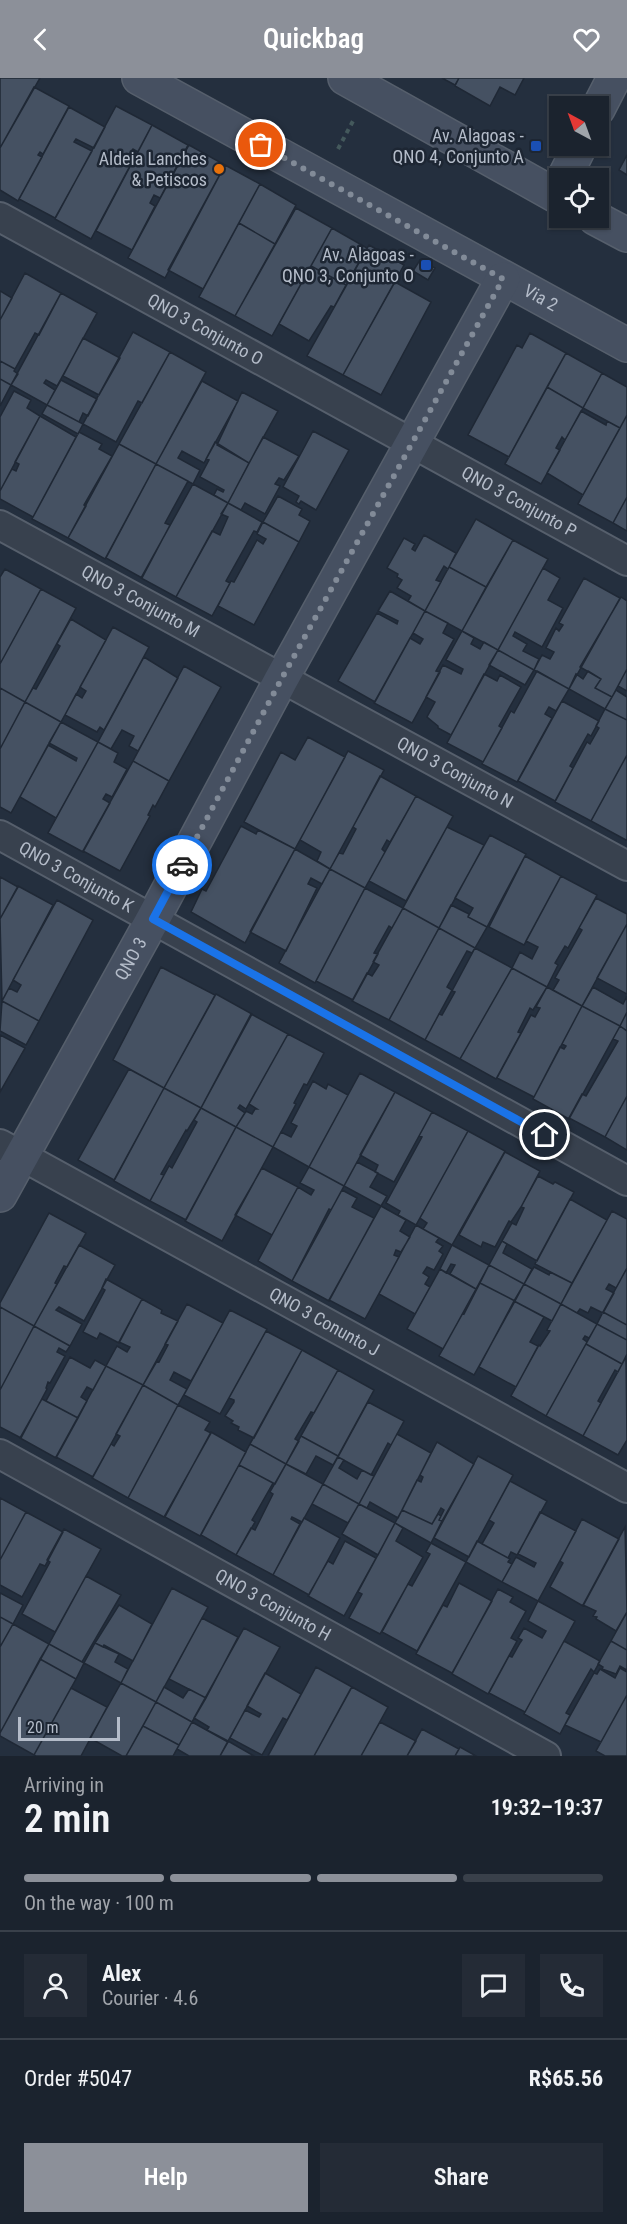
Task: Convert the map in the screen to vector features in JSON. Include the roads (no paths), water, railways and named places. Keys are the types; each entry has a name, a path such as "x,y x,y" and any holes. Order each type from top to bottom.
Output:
{"street":[{"name":"Via 2","path":"139,78 627,345"},
{"path":"605,96 614,78"},
{"path":"357,85 549,184"},
{"name":"QNO 3 Conjunto O","path":"0,217 411,443"},
{"path":"609,225 627,235"},
{"name":"QNO 3","path":"0,1195 11,1150 153,919 282,678 503,279"},
{"name":"QNO 3 Conjunto P","path":"411,443 627,561"},
{"name":"QNO 3 Conjunto M","path":"0,525 282,678"},
{"name":"QNO 3 Conjunto N","path":"282,678 627,866"},
{"name":"QNO 3 Conjunto K","path":"0,835 627,1181"},
{"name":"QNO 3 Conunto J","path":"11,1150 627,1488"},
{"name":"QNO 3 Conjunto H","path":"0,1454 546,1756"}],"place":[{"name":"Av. Alagoas - QNO 4, Conjunto A","path":"536,146"},
{"name":"Aldeia Lanches & Petiscos","path":"219,169"},
{"name":"Av. Alagoas - QNO 3, Conjunto O","path":"426,265"}]}
